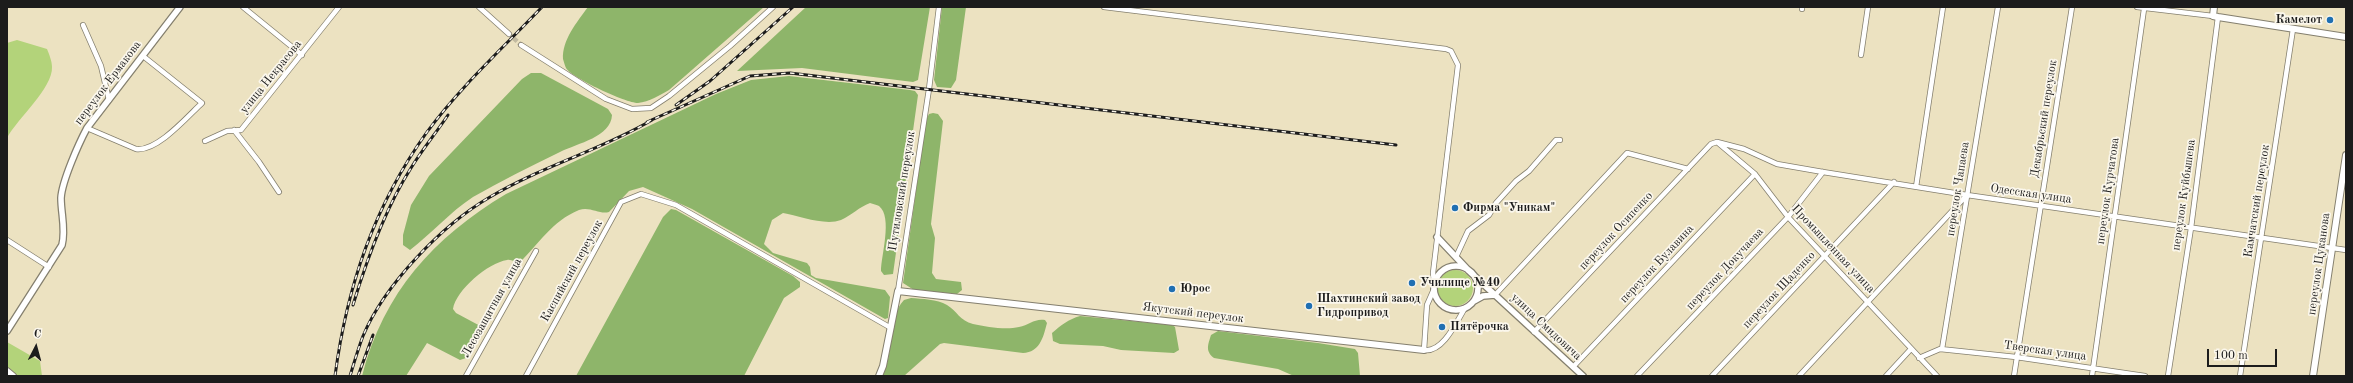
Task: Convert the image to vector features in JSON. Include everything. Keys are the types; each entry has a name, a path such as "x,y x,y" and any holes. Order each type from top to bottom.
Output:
{"main road":[{"name":"переулок Куйбышева","path":"2214,7 2216,17"},
{"path":"2216,17 2346,37"},
{"name":"переулок Цуканова","path":"2313,376 2346,155"},
{"name":"Путиловский переулок","path":"879,376 892,328 898,291"},
{"name":"Якутский переулок","path":"898,291 1424,350"},
{"path":"7,371 13,376"}],"street":[{"name":"переулок Ермакова","path":"7,331 49,267 63,239 61,198 64,184 87,128 180,7"},
{"path":"243,7 302,55"},
{"name":"улица Некрасова","path":"205,141 227,131 241,130 339,7"},
{"path":"479,7 509,34"},
{"path":"521,45 606,99 632,109 651,108 669,96 724,51 773,7"},
{"name":"Путиловский переулок","path":"898,291 929,89 939,7"},
{"path":"1104,7 1446,49 1451,52 1458,65 1433,273 1437,299 1444,307 1455,310 1465,308"},
{"path":"1861,55 1868,7"},
{"path":"1916,187 1944,7"},
{"name":"переулок Чапаева","path":"1942,349 1998,7"},
{"name":"Декабрьский переулок","path":"2014,376 2072,7"},
{"path":"2137,7 2216,17"},
{"name":"переулок Курчатова","path":"2092,376 2144,9"},
{"name":"переулок Куйбышева","path":"2168,376 2191,228 2216,17"},
{"path":"83,25 101,66 109,100"},
{"name":"Камчатский переулок","path":"2240,376 2293,29"},
{"path":"87,128 136,149 144,150 160,141 202,103 142,56"},
{"path":"234,130 259,162 279,192"},
{"path":"1456,257 1468,231 1489,215 1496,203 1516,181 1529,171 1556,140 1560,140"},
{"name":"Одесская улица","path":"1717,142 1744,148 1777,164 1823,172 2040,206 2346,250"},
{"name":"переулок Осипенко","path":"1534,332 1711,144 1717,142"},
{"name":"Промышленная улица","path":"1717,142 1755,174 1788,217 1869,303 1910,350 1937,376"},
{"path":"1495,295 1627,153 1688,168"},
{"name":"переулок Докучаева","path":"1637,376 1788,217 1823,172"},
{"name":"переулок Булавина","path":"1573,367 1755,174"},
{"name":"переулок Щаденко","path":"1712,376 1894,182"},
{"name":"Каспийский переулок","path":"526,376 621,202 641,194 676,205 892,328"},
{"path":"1800,376 1869,303 1967,195"},
{"name":"улица Смидовича","path":"1437,237 1469,271 1583,376"},
{"path":"7,240 49,267"},
{"name":"Лесозащитная улица","path":"466,376 536,251"},
{"path":"1459,267 1469,271 1477,285 1474,301 1465,308 1451,333 1435,348 1428,351 1424,350 1427,306 1439,274 1448,268 1459,267"},
{"name":"улица Смидовича","path":"1474,301 1483,296 1495,295"},
{"path":"1919,358 1942,349"},
{"name":"Тверская улица","path":"1942,349 2016,356 2145,376"},
{"path":"1886,376 1910,350"}],"green space":[{"path":"588,7 764,7 669,90 650,100 638,103 623,99 600,89 578,78 566,68 563,59 565,45 571,32"},
{"path":"806,7 930,7 918,80 913,82 802,68 737,71"},
{"path":"942,7 966,7 956,80 951,88 937,87 934,80"},
{"path":"17,40 47,49 52,67 51,75 41,94 7,138 7,43"},
{"path":"531,73 541,73 608,109 612,115 610,123 606,129 600,134 549,157 473,197 456,209 410,250 403,245 403,235 411,205 429,176 522,79"},
{"path":"789,76 910,90 915,91 918,95 893,274 884,275 881,271 886,227 885,219 883,211 879,206 870,203 845,218 835,222 812,220 783,213 772,220 764,244 773,253 807,263 810,267 811,275 816,278 885,290 890,297 888,318 885,319 692,209 643,187 629,191 609,212 606,213 583,209 569,215 553,227 519,263 512,260 499,262 474,278 460,294 453,309 456,313 484,328 469,357 460,360 427,343 406,376 362,376 372,346 384,318 398,293 415,270 434,249 456,229 480,211 506,194 716,94 751,80"},
{"path":"929,114 938,114 943,121 931,224 935,238 932,273 936,279 961,282 962,290 957,294 914,290 903,283 926,120"},
{"path":"671,209 676,210 793,276 800,282 800,287 784,298 744,376 576,376 663,217"},
{"path":"1459,270 1468,275 1472,281 1472,295 1468,301 1459,306 1451,306 1442,301 1438,295 1437,284 1442,275 1448,271"},
{"path":"911,298 943,303 950,307 965,321 978,325 996,328 1014,328 1038,320 1045,320 1047,323 1040,343 1029,352 1023,353 944,343 940,344 904,376 882,376 889,357 895,316 904,300"},
{"path":"1080,316 1172,325 1175,327 1179,350 1174,353 1121,350 1103,346 1060,344 1053,341 1052,333 1065,323"},
{"path":"1218,331 1355,349 1358,353 1360,376 1294,376 1278,369 1214,358 1209,353 1208,345 1211,335"},
{"path":"7,342 40,361 42,376 18,376 8,367"}],"tunnel":[{"path":"509,34 521,45"}],"railway":[{"path":"335,376 340,343 355,279 378,218 408,160 427,132 453,99 542,7"},
{"path":"676,105 710,81 793,7"},
{"path":"647,122 750,76 790,73 1396,145"},
{"path":"353,305 364,270 393,200 415,161 448,115"},
{"path":"350,376 363,336 385,296 417,258 453,223 490,197 510,186 633,131 652,120"},
{"path":"358,376 373,335"}],"place":[{"name":"Камелот","path":"2330,20"},
{"name":"Фирма \"Уникам\"","path":"1455,208"},
{"name":"Училище №40","path":"1412,283"},
{"name":"Юрос","path":"1172,289"},
{"name":"Шахтинский завод Гидропривод","path":"1309,306"},
{"name":"Пятёрочка","path":"1442,327"}]}
